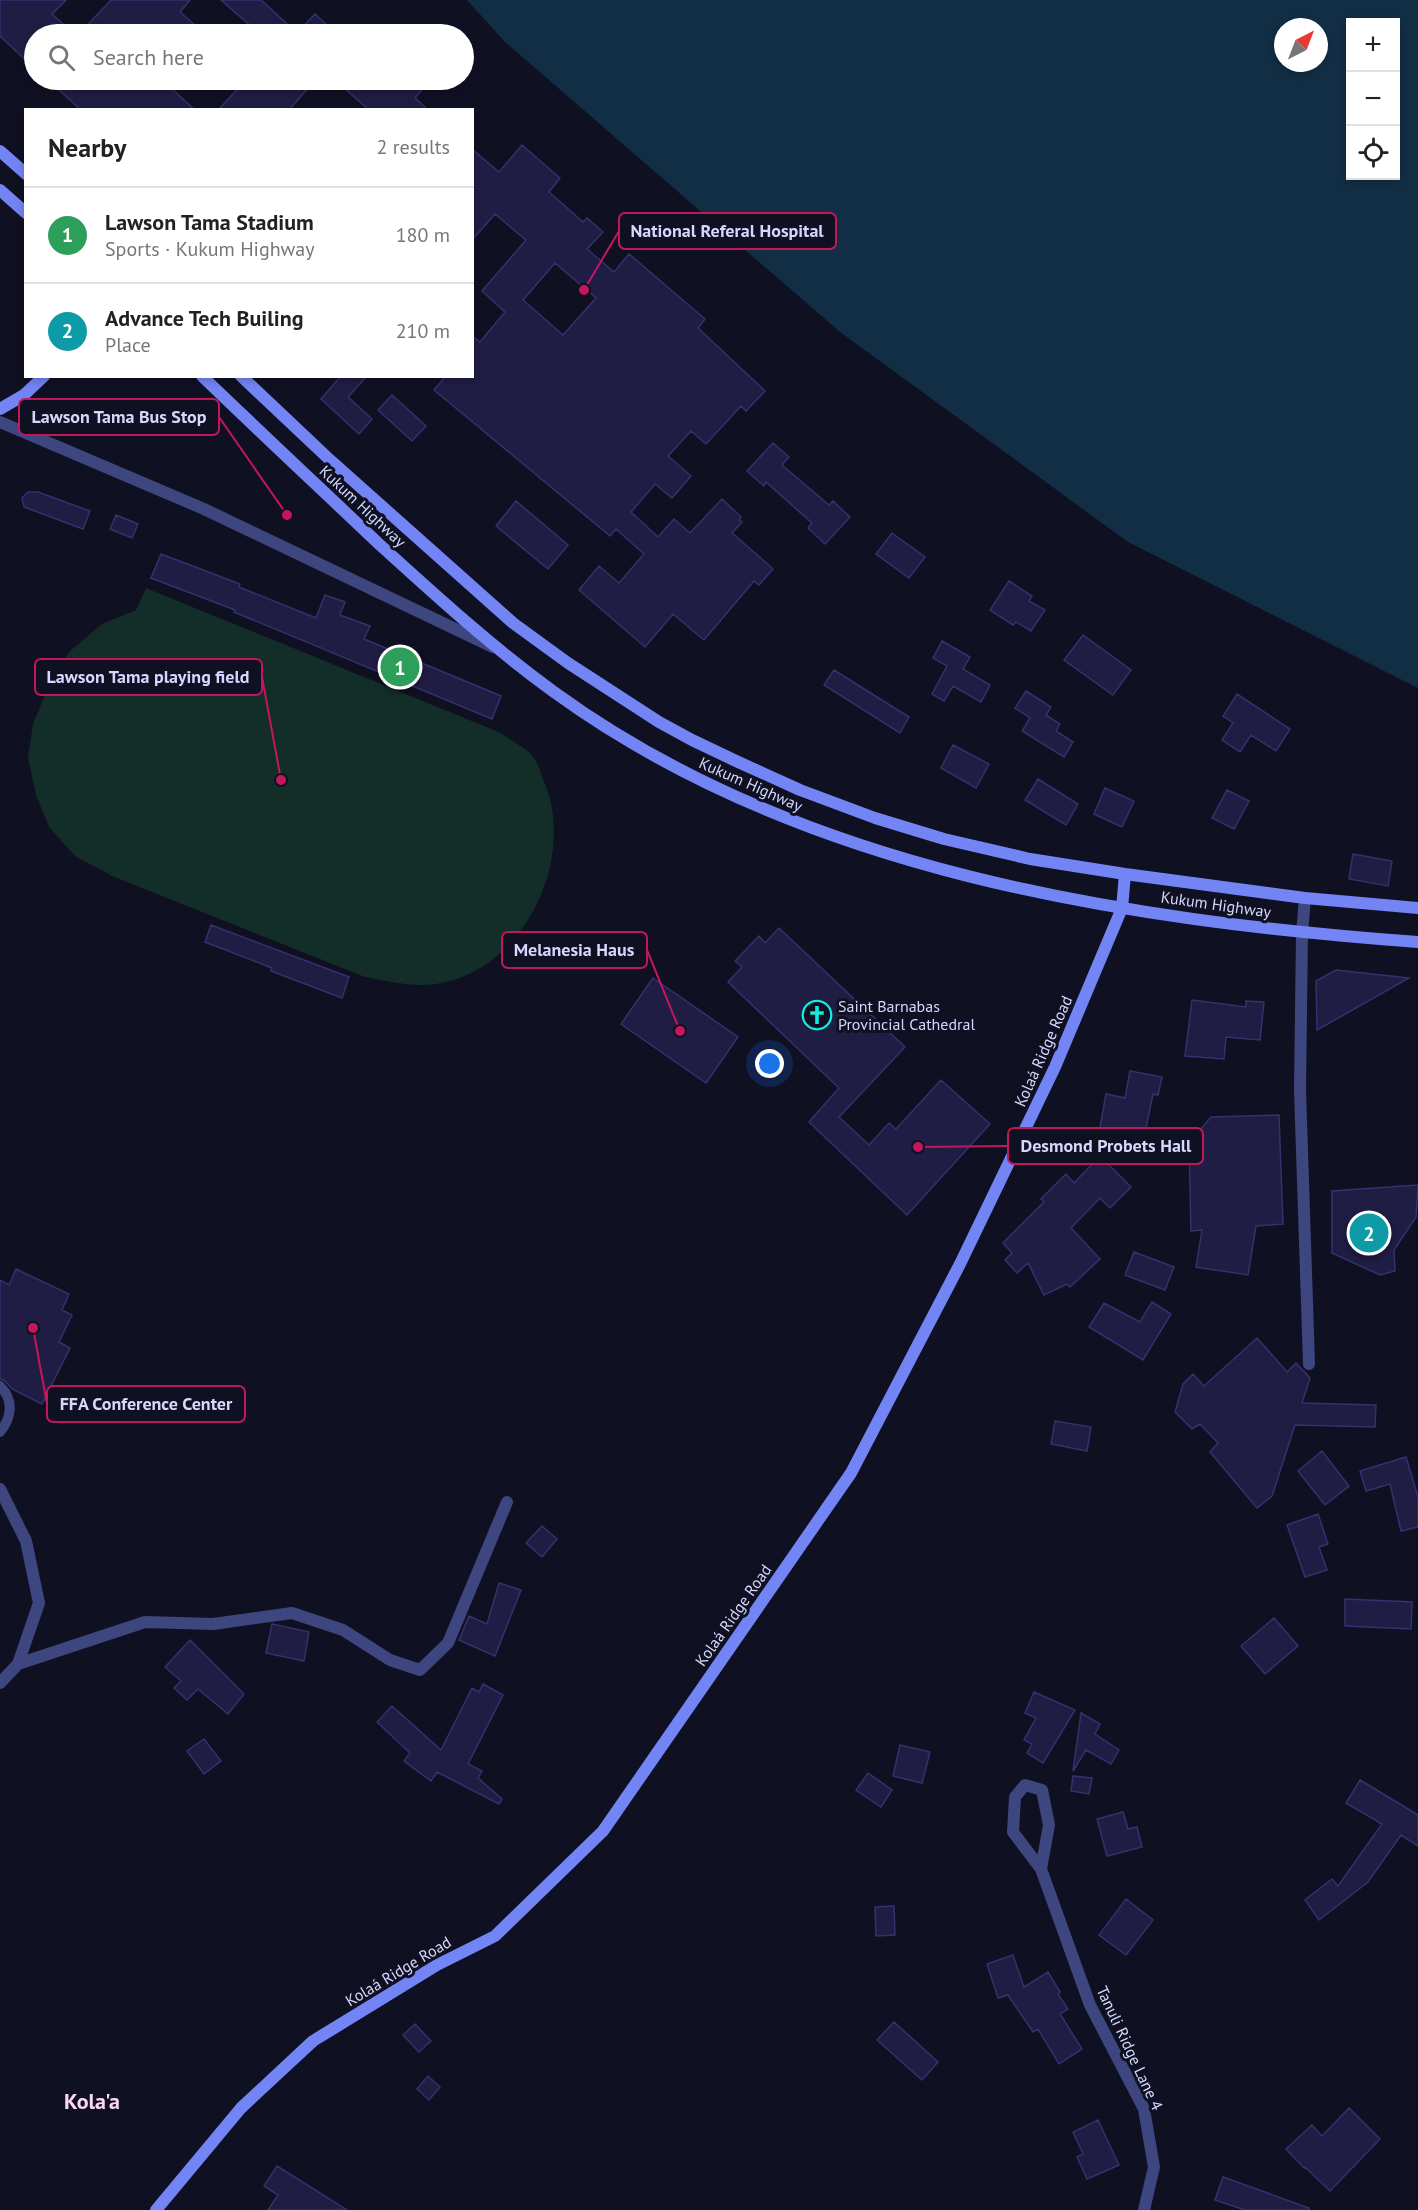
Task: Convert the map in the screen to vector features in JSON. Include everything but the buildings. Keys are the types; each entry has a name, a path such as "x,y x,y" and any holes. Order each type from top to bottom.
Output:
{"main road":[{"path":"0,151 24,172"},
{"path":"0,190 24,211"},
{"path":"0,409 24,395 42,378"},
{"name":"Kukum Highway","path":"204,378 396,559 499,650 555,693 627,740 675,768 726,793 857,844 915,861 1075,900 1302,933 1418,942"},
{"name":"Kukum Highway","path":"244,378 330,460 513,623 568,663 659,722 692,741 800,790 875,818 944,839 998,852 1125,874 1305,898 1418,908"},
{"name":"Kolaá Ridge Road","path":"156,2210 241,2108 313,2041 437,1965 495,1936 603,1831 851,1473 960,1264 1055,1068 1122,908 1125,874"}],"street":[{"path":"0,422 204,508 499,650"},
{"path":"1305,898 1302,933 1300,1090 1309,1364"},
{"path":"0,1490 26,1541 39,1603 18,1664 0,1683"},
{"path":"18,1664 145,1622 213,1624 292,1613 343,1630 390,1660 420,1670 448,1643 507,1502"},
{"name":"Tanuli Ridge Lane 4","path":"1041,1869 1049,1825 1042,1790 1025,1785 1015,1797 1013,1832 1041,1869 1090,2006 1144,2109 1154,2167 1144,2210"}],"lane":[{"path":"0,1386 8,1397 10,1405 9,1418 0,1432"}],"green space":[{"path":"146,588 501,733 531,754 540,771 552,808 554,840 549,871 538,902 522,929 501,953 475,971 436,984 405,984 365,977 112,876 75,856 49,827 36,795 28,758 33,724 48,688 69,652 102,624 136,610"}],"water":[{"path":"467,0 1418,0 1418,688 1128,542 840,332 505,42"}],"place":[{"name":"National Referal Hospital","path":"584,290"},
{"name":"Lawson Tama Bus Stop","path":"287,515"},
{"name":"Lawson Tama Stadium","path":"400,667"},
{"name":"Lawson Tama playing field","path":"281,780"},
{"name":"Saint Barnabas Provincial Cathedral","path":"817,1015"},
{"name":"Melanesia Haus","path":"680,1031"},
{"name":"Desmond Probets Hall","path":"918,1147"},
{"name":"Advance Tech Builing","path":"1369,1233"},
{"name":"FFA Conference Center","path":"33,1328"}],"district":[{"name":"Kola'a","path":"92,2101"}]}
